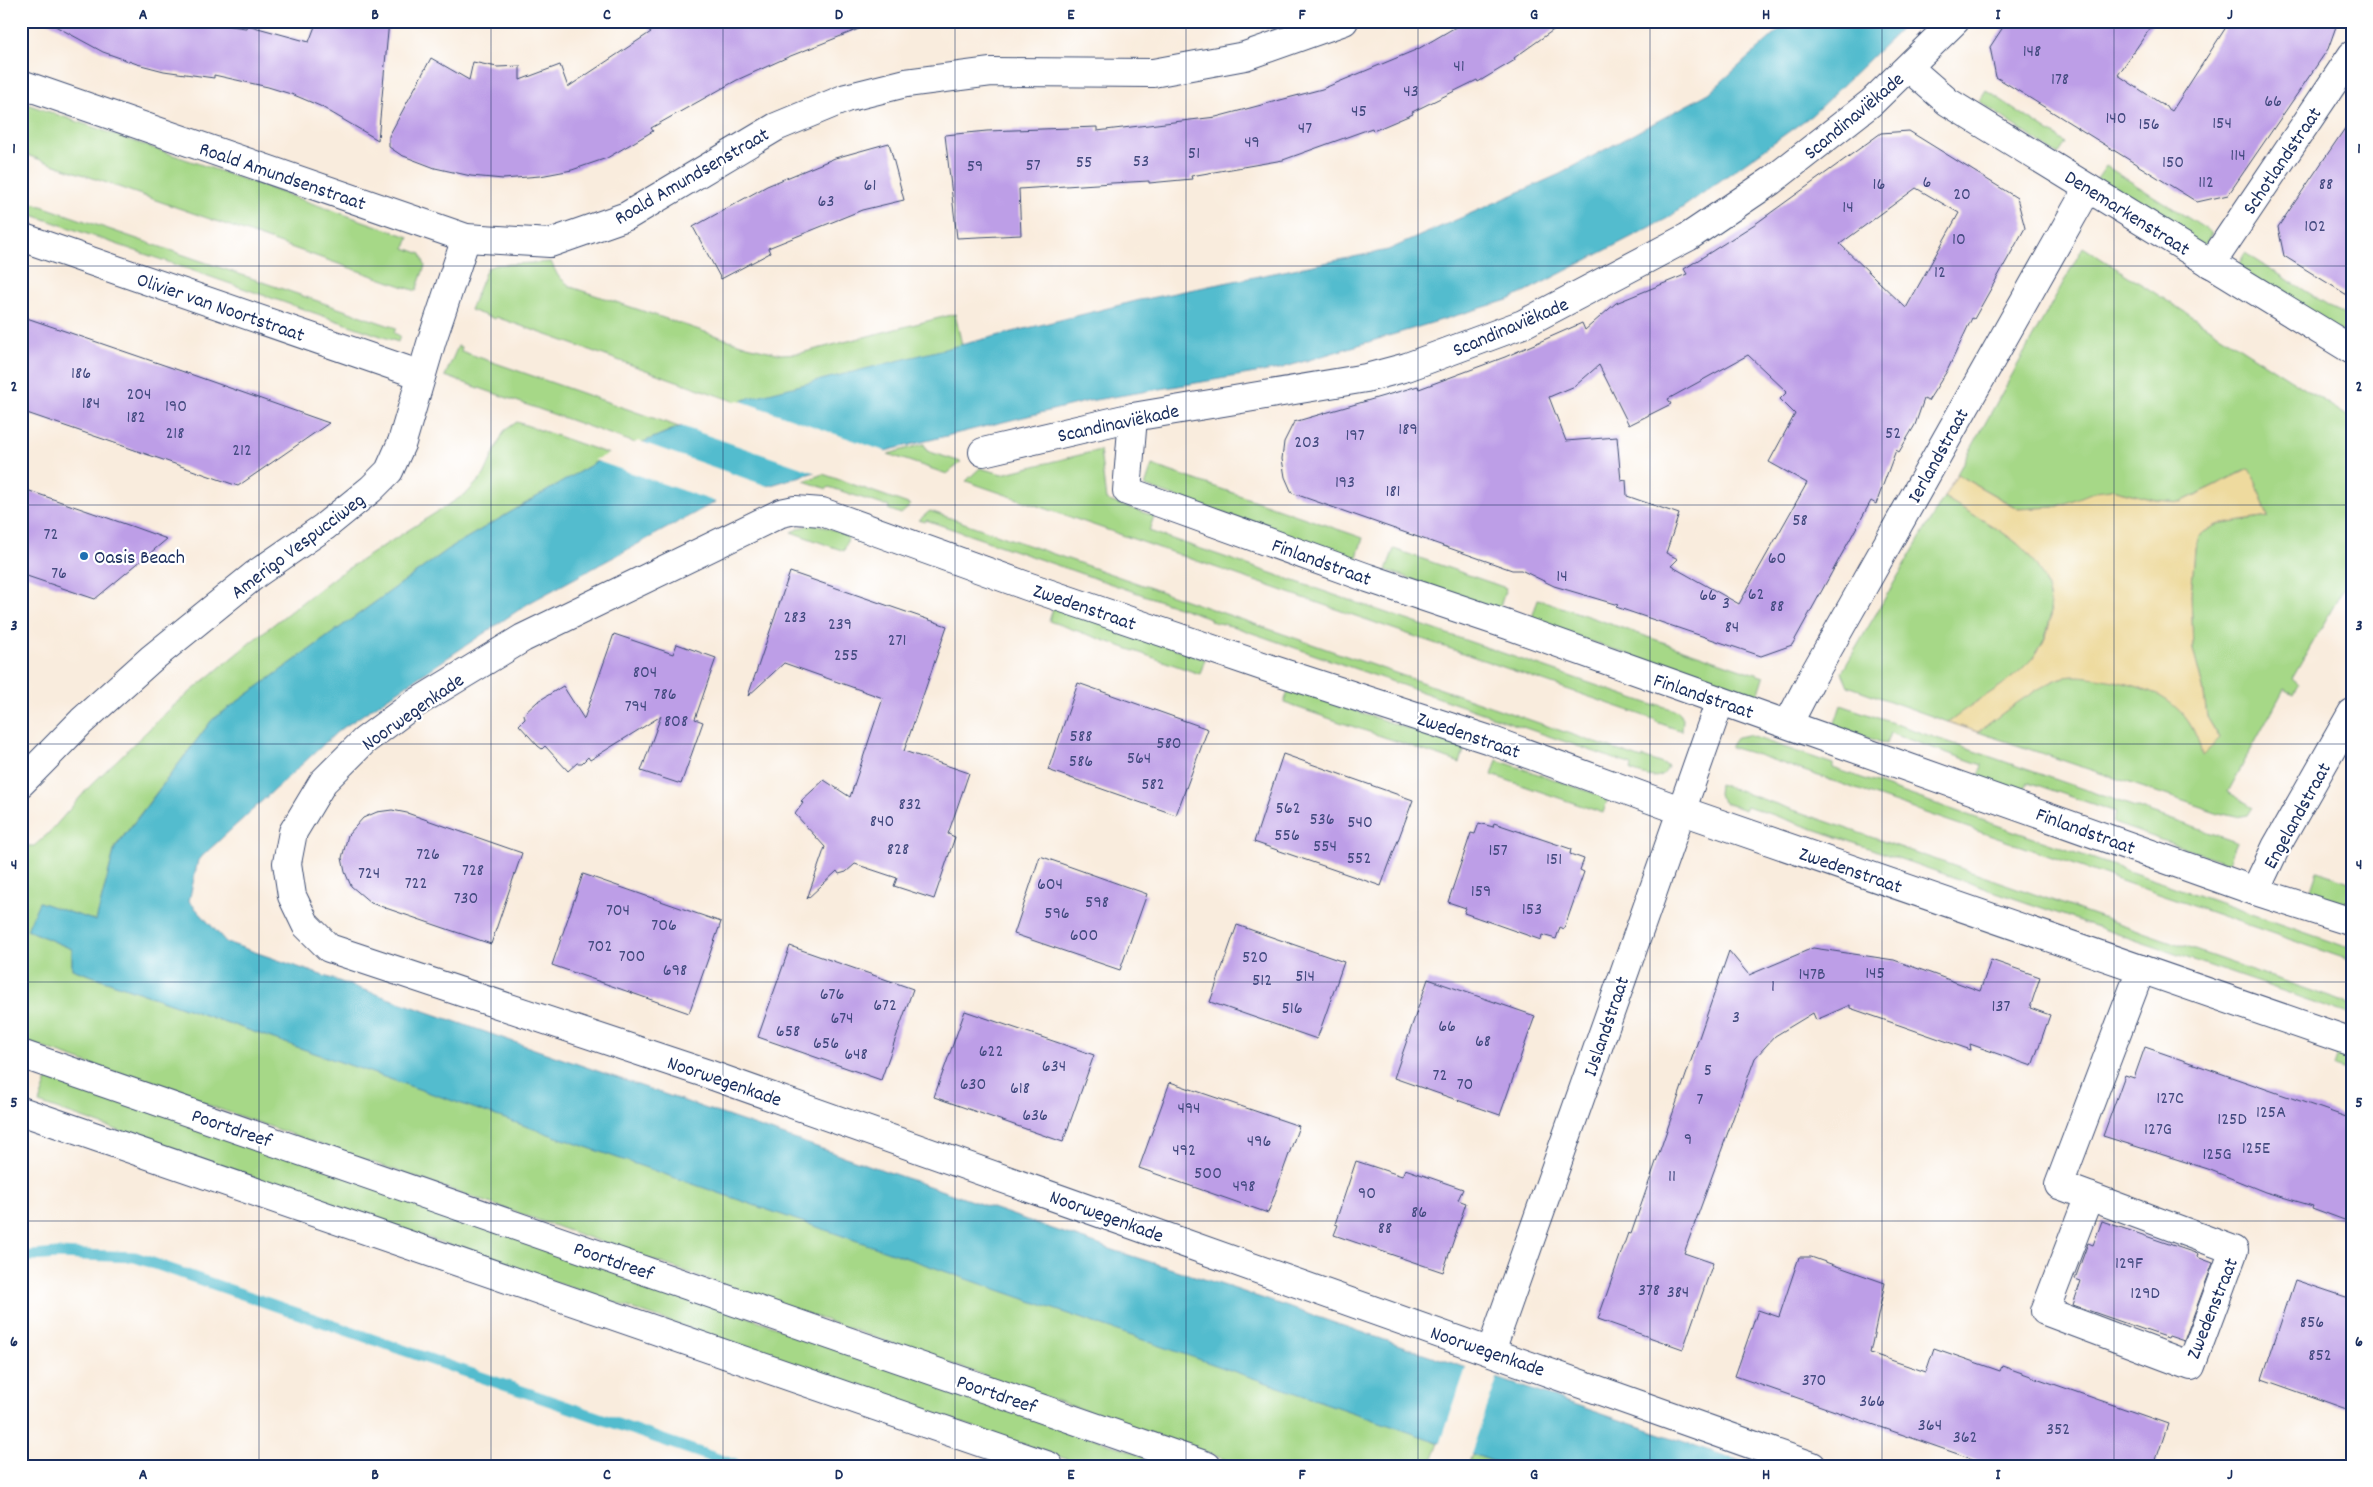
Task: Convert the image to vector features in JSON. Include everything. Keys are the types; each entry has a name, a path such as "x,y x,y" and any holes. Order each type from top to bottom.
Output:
{"street":[{"name":"Roald Amundsenstraat","path":"21,84 466,238 550,243 627,216 776,127 846,98 906,83 991,72 1153,73 1245,56 1344,21"},
{"name":"Scandinaviëkade","path":"983,452 1133,417 1366,378 1408,367 1523,324 1688,237 1731,208 1830,136 1872,102 1909,68 1955,21"},
{"name":"Schotlandstraat","path":"2211,264 2352,55"},
{"name":"Denemarkenstraat","path":"1909,68 1948,102 2352,350"},
{"name":"Ierlandstraat","path":"1788,724 2078,181"},
{"name":"Olivier van Noortstraat","path":"21,237 421,375"},
{"name":"Amerigo Vespucciweg","path":"21,783 82,721 151,659 256,574 324,527 372,489 389,471 402,442 421,375 466,238"},
{"name":"Finlandstraat","path":"1133,417 1128,491 1368,578 1508,625 2255,891 2352,922"},
{"name":"Zwedenstraat","path":"794,510 822,512 1256,664 1490,740 1680,810 2352,1042"},
{"name":"Noorwegenkade","path":"794,510 782,513 523,638 411,706 364,741 323,782 293,832 287,864 292,896 306,925 329,948 708,1074 1812,1466"},
{"name":"IJslandstraat","path":"1491,1351 1680,810 1720,701"},
{"name":"Engelandstraat","path":"2255,891 2276,847 2352,713"},
{"name":"Zwedenstraat","path":"2089,1196 2045,1311 2191,1366 2234,1250 2089,1196 2059,1185 2141,968"},
{"name":"Poortdreef","path":"21,1054 1208,1466"},
{"path":"21,1111 1049,1466"}],"green space":[{"path":"1986,90 2066,143 2058,155 1979,101"},
{"path":"21,102 409,237 405,248 421,254 425,266 416,291 21,153"},
{"path":"2106,166 2212,233 2203,248 2097,179"},
{"path":"21,199 396,328 394,333 400,336 398,342 21,211"},
{"path":"2083,247 2352,419 2352,574 2292,679 2299,685 2294,694 2284,689 2228,792 2253,807 2248,815 2236,817 2219,813 1978,732 2018,702 2051,682 2073,676 2087,676 2137,686 2153,692 2180,710 2199,741 2220,738 2207,717 2203,688 2193,650 2191,595 2195,549 2199,535 2216,525 2268,517 2256,482 2248,469 2181,502 2155,500 2111,489 2056,507 2019,509 1957,474"},
{"path":"2245,253 2352,320 2352,331 2348,336 2236,269"},
{"path":"551,262 558,276 571,287 747,346 781,354 801,353 955,314 962,345 739,403 496,317 495,319 470,310 487,268 495,265"},
{"path":"458,346 462,347 461,351 679,427 638,444 445,376"},
{"path":"517,422 612,455 598,461 453,546 212,720 115,847 96,921 39,902 27,930 72,949 72,969 1439,1442 1430,1466 1244,1466 21,1040 21,846 34,846 49,833 89,787 171,708 252,641 336,576 467,493 484,475 504,431"},
{"path":"924,444 927,451 961,462 947,474 888,454"},
{"path":"1100,450 1106,500 1154,516 1149,531 1656,706 1656,704 1678,711 1683,719 1682,731 1656,722 1656,720 966,481 980,468 1002,474"},
{"path":"1152,465 1363,538 1356,560 1145,486"},
{"path":"823,474 911,505 901,514 888,509 889,507 829,487 827,489 804,481"},
{"path":"1944,497 2018,544 2030,556 2039,570 2050,600 2050,616 2047,631 2040,647 2030,661 2011,679 1948,722 1848,686 1842,672"},
{"path":"930,511 1642,759 1643,757 1668,766 1666,772 1658,777 1652,777 1631,771 1632,765 1235,627 1210,621 1210,618 926,520 925,522 919,520"},
{"path":"813,523 849,535 844,551 791,532"},
{"path":"1394,549 1506,588 1499,610 1386,570"},
{"path":"1538,599 1764,677 1757,699 1531,621"},
{"path":"1054,606 1205,659 1200,674 1049,621"},
{"path":"1289,688 1465,748 1460,763 1284,703"},
{"path":"1841,705 2236,842 2228,863 2113,823 2116,812 2028,782 2024,792 1979,777 1982,765 1890,733 1886,744 1834,726"},
{"path":"1748,735 1833,764 1833,768 2352,949 2352,961 1758,755 1730,747 1737,737"},
{"path":"1497,760 1608,798 1603,813 1492,775"},
{"path":"1719,784 2352,1005 2352,1015 1747,806 1745,810 1725,803 1718,794"},
{"path":"2317,871 2352,883 2352,906 2310,892"},
{"path":"2339,1052 2352,1056 2352,1073 2334,1067"},
{"path":"50,1072 1173,1466 1086,1466 39,1103"},
{"path":"1472,1454 1507,1466 1468,1466"}],"sand":[{"path":"2249,469 2256,482 2268,517 2216,525 2199,535 2195,549 2191,595 2193,650 2203,688 2207,717 2220,739 2202,756 2197,738 2189,723 2179,710 2167,700 2153,692 2137,687 2092,677 2070,676 2051,682 2018,702 1978,732 1948,722 2001,686 2030,661 2041,647 2047,632 2050,616 2050,601 2046,585 2030,557 2018,544 2001,532 1944,497 1957,474 2018,509 2056,507 2096,491 2111,489 2155,500 2181,502"}],"water":[{"path":"1789,21 1909,21 1812,115 1668,218 1511,299 1279,369 1089,401 889,450 717,501 529,603 337,732 198,860 189,901 226,942 1116,1251 1232,1288 1755,1466 1507,1466 72,969 72,949 27,930 39,902 96,921 115,848 212,720 453,546 598,461 749,398 1140,300 1388,250 1560,174 1709,93"}],"pier":[{"path":"738,400 890,453 819,474 678,425"},
{"path":"639,441 773,488 719,503 594,460"},
{"path":"1467,1365 1498,1376 1470,1456 1440,1445"}],"building":[{"path":"46,21 193,21 246,28 247,25 309,42 317,21 389,21 378,140 320,106 294,95 214,75 214,78 164,71 137,64 103,52"},
{"path":"646,21 873,21 874,23 788,57 737,80 651,128 653,131 607,158 572,170 540,176 503,179 471,176 435,168 401,155 389,147 389,136 431,58 469,80 473,62 497,67 520,66 520,80 560,65 568,87 651,32"},
{"path":"1466,21 1566,21 1514,58 1515,60 1478,82 1477,80 1412,112 1413,114 1373,131 1372,128 1283,160 1191,176 1192,179 1149,183 1149,181 1019,189 1021,235 957,238 945,135 987,131 1097,127 1097,131 1216,117 1322,89 1418,49"},
{"path":"2007,21 2155,21 2118,75 2172,111 2230,21 2338,21 2328,49 2228,195 2197,202 1996,77 1990,47"},
{"path":"2352,118 2352,298 2284,256 2278,227"},
{"path":"1909,131 2017,198 2025,228 1974,319 1972,318 1947,371 1928,401 1924,399 1915,425 1899,452 1896,450 1876,504 1871,501 1792,645 1761,656 1616,607 1618,605 1554,586 1521,570 1512,570 1292,493 1285,477 1282,459 1284,442 1294,422 1418,386 1419,389 1505,357 1582,323 1585,330 1616,303 1687,274 1684,269 1758,222 1881,133","holes":["1916,188 1959,213 1906,308 1840,244","1748,355 1787,392 1780,399 1795,414 1769,462 1807,483 1739,604 1671,566 1678,559 1666,553 1679,514 1627,496 1626,480 1621,481 1617,437 1566,441 1549,397 1575,386 1599,365 1629,425 1671,404 1668,399"]},
{"path":"889,143 904,200 862,210 768,248 770,253 721,279 693,227 767,186 835,158"},
{"path":"21,316 329,423 238,486 21,411"},
{"name":"Oasis Beach","path":"21,488 167,539 95,599 21,574"},
{"path":"790,572 947,626 904,751 969,773 948,834 955,837 934,899 894,886 897,878 855,864 846,872 839,874 837,871 807,899 825,847 795,814 803,803 801,801 824,780 850,797 883,698 784,663 748,696"},
{"path":"614,634 673,654 677,644 716,658 695,719 703,722 681,784 641,771 661,716 590,760 588,757 582,763 577,763 568,771 545,746 542,749 538,746 519,725 525,719 524,714 537,702 563,686 584,719"},
{"path":"1078,683 1208,729 1176,815 1048,770"},
{"path":"1283,754 1413,800 1381,886 1254,842"},
{"path":"392,810 407,813 522,853 491,944 371,903 351,886 342,858 348,835 363,818 377,812"},
{"path":"1479,823 1493,827 1494,823 1571,849 1570,854 1584,859 1580,870 1584,872 1564,929 1560,927 1556,939 1542,935 1541,940 1464,913 1466,908 1448,902 1471,833 1475,834"},
{"path":"1040,856 1147,894 1120,970 1014,934"},
{"path":"583,874 721,922 689,1013 552,965"},
{"path":"1237,925 1344,962 1317,1039 1210,1002"},
{"path":"790,946 913,989 881,1080 758,1037"},
{"path":"1813,948 1894,960 1980,991 1991,960 2040,977 2030,1008 2050,1015 2032,1066 1970,1044 1971,1050 1850,1008 1850,1005 1816,1020 1813,1013 1775,1036 1755,1058 1684,1253 1713,1263 1683,1349 1598,1319 1628,1233 1631,1234 1729,951 1749,975"},
{"path":"1428,979 1535,1016 1500,1115 1394,1078"},
{"path":"965,1011 1094,1055 1063,1142 934,1097"},
{"path":"2145,1047 2352,1119 2352,1202 2347,1221 2312,1208 2313,1206 2265,1192 2208,1169 2103,1136 2125,1075 2134,1078"},
{"path":"1170,1082 1299,1126 1268,1213 1139,1168"},
{"path":"1356,1161 1402,1176 1405,1169 1463,1189 1458,1200 1466,1203 1443,1272 1334,1235 1338,1225 1335,1224"},
{"path":"2102,1221 2198,1254 2197,1257 2213,1263 2184,1341 2169,1336 2168,1338 2073,1305 2081,1281 2075,1279 2088,1243 2093,1245"},
{"path":"1799,1257 1811,1257 1885,1283 1870,1353 1926,1372 1934,1348 2000,1371 2002,1366 2168,1424 2154,1466 1992,1466 1735,1376 1758,1310 1779,1317"},
{"path":"2295,1280 2352,1299 2352,1411 2262,1379"}],"waterway":[{"path":"21,1257 57,1254 135,1257 738,1466"}],"place":[{"name":"Oasis Beach","path":"84,556"}]}
